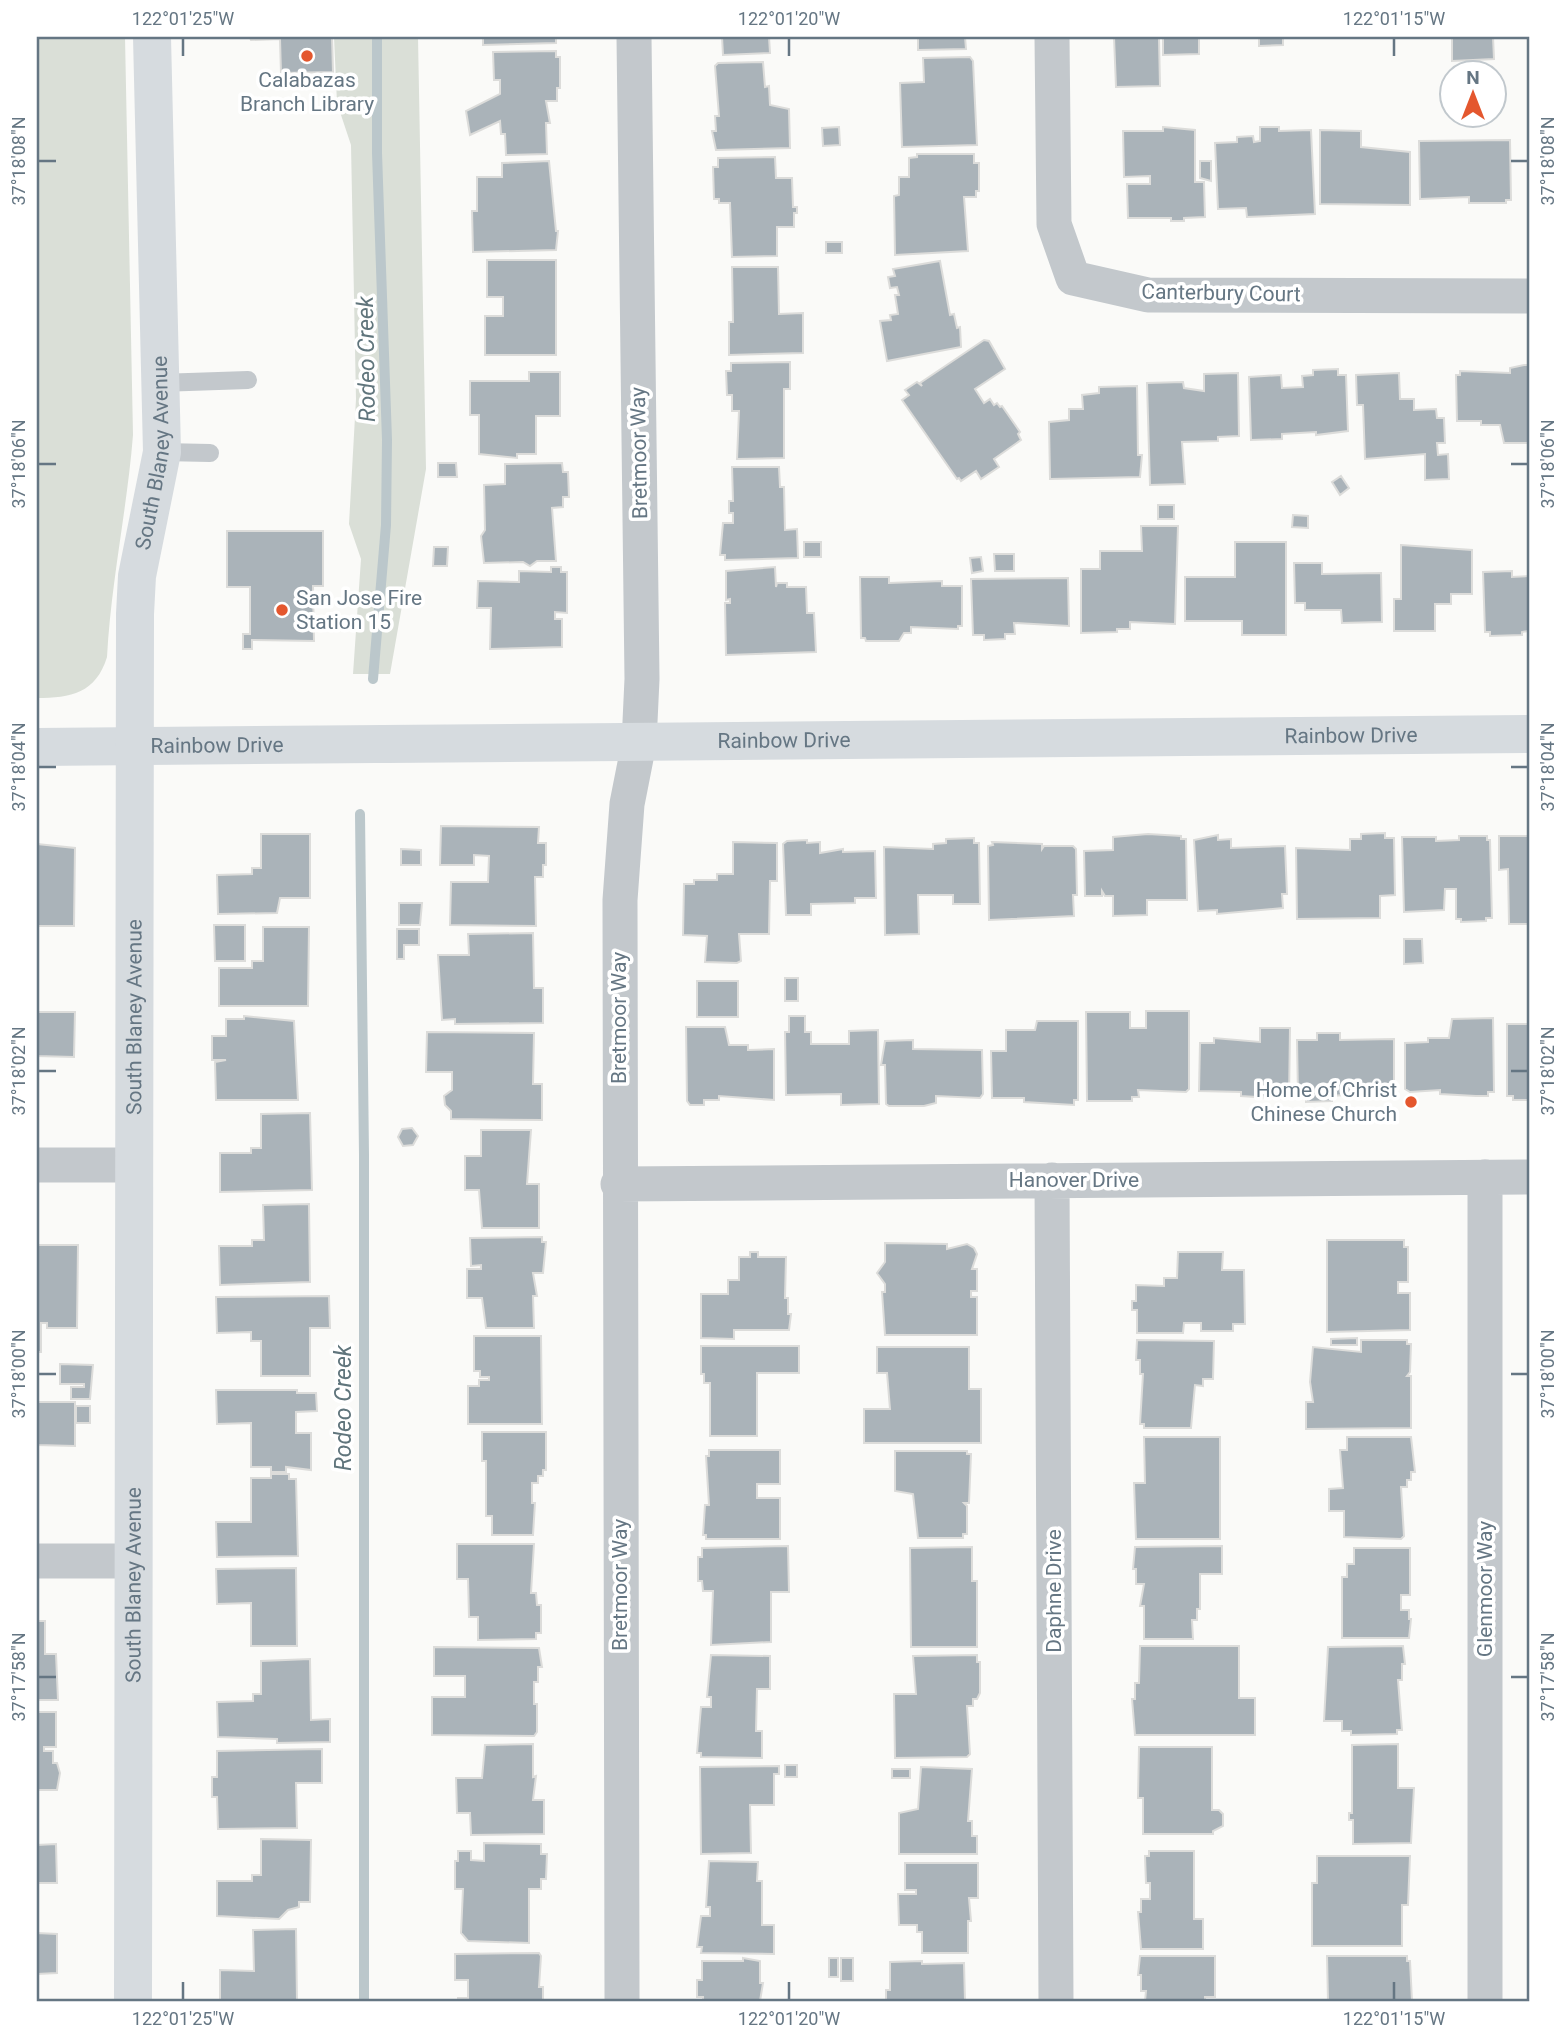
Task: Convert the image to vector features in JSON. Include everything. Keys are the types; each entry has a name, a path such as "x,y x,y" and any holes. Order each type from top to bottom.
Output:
{"street":[{"name":"South Blaney Avenue","path":"133,2001 132,1165 137,576 162,452 152,37"},
{"name":"Bretmoor Way","path":"622,2001 618,1184 620,900 626,807 639,743 642,676 634,37"},
{"name":"Canterbury Court","path":"1052,37 1054,224 1073,278 1148,295 1530,296"},
{"name":"Rainbow Drive","path":"37,747 1530,734"},
{"path":"37,1165 132,1165"},
{"name":"Glenmoor Way","path":"1485,1177 1485,2001"},
{"name":"Hanover Drive","path":"618,1184 1530,1177"},
{"name":"Daphne Drive","path":"1052,1180 1056,2001"},
{"path":"37,1561 132,1561"}],"lane":[{"path":"159,383 247,380"},
{"path":"162,452 211,453"}],"shaded area":[{"path":"37,37 125,37 133,435 107,657 96,679 81,691 61,697 37,698"},
{"path":"334,37 418,37 426,469 390,674 353,674 361,559 349,524 356,399 351,145 337,103"}],"building":[{"name":"Calabazas Branch Library","path":"250,37 332,37 333,72 281,73 280,39 251,40"},
{"path":"483,37 559,38 556,38 556,43 483,45"},
{"path":"722,37 769,37 770,53 723,55"},
{"path":"918,37 965,37 966,49 918,50"},
{"path":"1114,37 1199,37 1199,54 1163,55 1163,38 1159,38 1160,86 1116,87"},
{"path":"1259,37 1283,37 1283,45 1259,46"},
{"path":"1452,37 1493,37 1494,59 1452,60"},
{"path":"556,51 556,57 560,57 560,88 557,88 557,101 546,101 550,123 546,123 547,154 506,155 505,134 501,134 500,121 470,135 466,111 500,94 500,80 494,80 493,52"},
{"path":"970,57 973,61 977,145 902,147 900,83 924,82 923,58"},
{"path":"763,62 770,105 789,109 790,148 716,150 712,131 716,131 715,116 719,116 715,66 718,63"},
{"path":"839,127 840,145 823,146 822,128"},
{"path":"1163,127 1195,130 1195,182 1204,182 1205,217 1184,218 1184,221 1171,221 1171,218 1128,218 1127,184 1150,184 1150,176 1124,177 1123,131 1163,131"},
{"path":"1260,127 1279,127 1279,131 1311,130 1315,214 1247,217 1246,208 1218,209 1215,143 1237,142 1237,137 1253,136 1254,142 1260,141"},
{"path":"1320,130 1361,131 1361,147 1410,152 1410,205 1320,204"},
{"path":"1510,140 1511,200 1506,200 1506,203 1469,203 1469,197 1420,199 1419,141"},
{"path":"917,154 974,154 974,163 979,163 979,191 976,191 976,197 964,197 968,251 895,255 894,196 899,195 899,177 909,177 909,158 917,157"},
{"path":"775,157 776,178 792,178 793,207 797,207 794,227 777,227 777,256 732,257 730,203 719,203 719,199 714,199 713,167 718,167 718,158"},
{"path":"549,161 558,231 556,250 473,252 472,211 477,211 477,177 502,177 502,163"},
{"path":"1200,161 1211,161 1211,181 1200,178"},
{"path":"826,242 842,242 842,253 826,253"},
{"path":"487,260 556,260 556,355 485,355 485,316 503,316 503,297 487,297"},
{"path":"940,261 950,315 954,314 957,328 960,327 961,347 887,361 880,321 891,320 890,315 898,314 895,295 899,295 897,287 890,288 888,277 895,276 893,269"},
{"path":"732,267 778,267 779,314 803,313 803,353 729,355 729,322 733,322"},
{"path":"984,340 989,341 1005,369 975,389 984,403 990,399 994,405 997,403 1002,406 1020,432 1018,434 1021,440 994,459 999,467 981,479 976,471 961,481 902,400 909,395 905,390 917,382 922,386 920,383"},
{"path":"790,362 790,389 784,389 784,458 737,459 739,411 732,411 732,395 727,395 726,371 731,371 731,363"},
{"path":"1530,365 1530,443 1504,443 1500,425 1481,425 1481,421 1457,421 1456,375 1460,375 1460,371 1510,373 1510,368"},
{"path":"1338,369 1338,375 1346,375 1348,431 1316,435 1316,432 1282,434 1282,439 1251,440 1249,377 1281,375 1282,388 1303,387 1302,376 1313,375 1313,370"},
{"path":"529,372 560,372 560,416 536,416 536,454 517,454 517,458 479,454 479,415 470,415 470,381 529,381"},
{"path":"1238,373 1239,436 1218,437 1218,441 1182,442 1185,484 1150,485 1147,383 1183,382 1184,388 1204,391 1204,374"},
{"path":"1399,373 1400,399 1414,399 1414,410 1436,409 1437,418 1444,418 1445,443 1437,443 1438,455 1448,454 1449,479 1425,480 1425,454 1365,459 1363,405 1357,405 1356,375"},
{"path":"1137,386 1138,455 1142,455 1140,477 1050,479 1049,422 1069,420 1069,409 1083,409 1082,395 1099,393 1099,387"},
{"path":"438,463 456,463 457,477 438,477"},
{"path":"562,463 563,472 568,472 569,497 563,497 563,507 552,508 556,561 537,561 530,566 523,562 484,563 481,536 485,530 484,485 505,484 505,464"},
{"path":"732,467 779,467 780,487 784,487 785,530 797,529 798,558 725,560 725,555 720,555 723,523 733,523 733,513 729,513 729,501 733,501"},
{"path":"1341,476 1349,488 1340,495 1332,482"},
{"path":"1158,505 1174,505 1174,519 1158,519"},
{"path":"1293,515 1308,516 1308,528 1292,527"},
{"path":"1141,526 1178,526 1175,624 1130,622 1130,629 1117,629 1117,632 1081,633 1081,569 1100,569 1100,551 1142,551"},
{"name":"San Jose Fire Station 15","path":"227,531 323,531 323,586 313,586 314,641 252,640 252,649 243,649 243,634 250,634 250,587 227,587"},
{"path":"804,542 821,542 821,557 804,557"},
{"path":"1235,542 1286,542 1286,635 1242,635 1242,621 1185,621 1185,577 1235,577"},
{"path":"1401,545 1472,550 1472,594 1451,594 1451,604 1435,604 1435,631 1394,631 1394,599 1401,599"},
{"path":"434,547 448,547 447,566 433,566"},
{"path":"994,554 1014,554 1014,571 995,571"},
{"path":"981,557 983,571 972,573 970,558"},
{"path":"1294,563 1322,563 1322,574 1381,573 1382,622 1342,623 1341,610 1305,610 1305,603 1295,603"},
{"path":"551,567 561,567 561,572 567,572 567,613 555,612 555,619 562,619 562,647 490,649 491,608 477,608 478,581 519,582 519,571 551,572"},
{"path":"775,567 776,587 777,583 787,583 787,587 806,587 807,613 814,613 816,652 726,655 725,603 730,603 730,599 726,600 726,571"},
{"path":"1512,571 1512,577 1530,576 1530,627 1528,631 1522,632 1522,635 1490,636 1490,632 1485,632 1483,572"},
{"path":"860,577 889,577 889,583 942,581 942,586 962,586 962,626 958,626 958,629 911,627 911,633 904,633 899,641 866,641 861,638"},
{"path":"1068,578 1069,626 1014,623 1015,634 1005,634 1005,639 984,640 984,635 973,635 971,579"},
{"path":"441,826 539,827 538,843 546,843 546,865 543,865 543,877 535,877 536,926 450,925 451,882 488,882 489,856 474,855 474,865 440,865"},
{"path":"1385,833 1385,838 1394,838 1395,895 1380,896 1380,918 1297,919 1296,848 1350,850 1350,839 1361,839 1361,834"},
{"path":"261,834 310,834 310,898 280,898 277,913 218,914 217,875 252,874 252,868 261,868"},
{"path":"1148,834 1181,836 1181,839 1186,839 1187,900 1147,900 1147,915 1113,916 1113,896 1105,896 1102,891 1102,896 1085,896 1084,851 1113,850 1113,837"},
{"path":"1218,835 1218,840 1231,839 1231,848 1285,846 1287,894 1282,894 1283,908 1217,914 1217,910 1198,911 1194,840"},
{"path":"1459,836 1487,836 1487,840 1490,840 1492,918 1486,918 1486,921 1461,922 1461,919 1456,919 1456,889 1445,889 1444,910 1404,912 1402,837 1436,837 1436,841 1459,840"},
{"path":"1499,836 1530,836 1530,924 1509,924 1508,869 1499,870"},
{"path":"974,838 974,843 979,843 980,904 953,904 953,895 918,895 919,934 885,935 884,847 933,849 933,844 946,843 946,839"},
{"path":"807,840 807,843 820,842 820,853 843,849 843,852 875,851 876,898 855,898 855,903 811,904 811,915 786,915 783,844 787,841"},
{"path":"733,842 777,843 777,881 770,881 769,934 739,934 741,961 737,963 705,962 707,936 683,935 684,884 694,884 694,880 717,880 717,874 733,874"},
{"path":"992,842 1042,844 1042,849 1044,846 1073,846 1076,849 1077,895 1073,895 1074,916 989,920 988,846 993,845"},
{"path":"37,844 75,848 74,926 37,926"},
{"path":"401,849 421,850 421,865 401,865"},
{"path":"399,903 422,903 420,925 399,925"},
{"path":"214,925 245,925 245,961 215,961"},
{"path":"263,927 309,927 308,1006 219,1006 219,968 252,968 252,961 263,961"},
{"path":"397,929 419,929 419,945 404,945 404,959 397,959"},
{"path":"533,933 534,988 543,988 543,1023 455,1024 455,1019 442,1020 438,955 469,955 468,934"},
{"path":"1404,939 1422,939 1423,963 1404,964"},
{"path":"785,978 798,978 798,1001 785,1001"},
{"path":"697,981 738,981 738,1017 697,1017"},
{"path":"1146,1011 1189,1011 1189,1089 1186,1092 1138,1090 1139,1097 1132,1097 1132,1101 1087,1101 1086,1012 1130,1012 1130,1028 1146,1028"},
{"path":"37,1012 75,1012 74,1057 37,1056"},
{"path":"244,1016 294,1021 298,1100 216,1100 215,1062 226,1060 212,1060 212,1036 226,1036 226,1019 244,1019"},
{"path":"789,1016 805,1016 805,1032 811,1032 811,1044 849,1044 849,1031 878,1030 879,1104 841,1105 841,1094 786,1095 785,1032 789,1032"},
{"path":"1493,1018 1494,1092 1488,1092 1488,1096 1476,1096 1440,1094 1440,1090 1410,1092 1405,1089 1405,1043 1428,1042 1428,1038 1449,1038 1452,1019"},
{"path":"1037,1021 1078,1021 1078,1100 1074,1100 1074,1105 1024,1102 1024,1098 992,1098 991,1051 1006,1051 1006,1030 1035,1030"},
{"path":"1507,1024 1530,1024 1528,1100 1513,1100 1513,1096 1507,1096"},
{"path":"686,1027 725,1027 729,1045 748,1045 748,1050 774,1049 774,1100 719,1096 719,1100 704,1100 704,1105 690,1105 687,1101"},
{"path":"1260,1028 1290,1028 1289,1099 1241,1096 1241,1092 1199,1091 1200,1043 1214,1043 1214,1038 1260,1042"},
{"path":"427,1032 534,1033 533,1084 542,1084 542,1120 451,1119 451,1111 445,1105 444,1096 452,1090 452,1072 426,1072"},
{"path":"1317,1033 1340,1033 1340,1040 1394,1039 1394,1091 1332,1096 1332,1101 1306,1102 1306,1096 1298,1096 1297,1040 1317,1040"},
{"path":"913,1040 913,1049 982,1050 983,1094 980,1098 936,1096 936,1103 924,1106 886,1104 885,1065 881,1065 885,1041"},
{"path":"310,1113 312,1190 220,1192 220,1153 251,1153 251,1148 261,1148 261,1114"},
{"path":"412,1128 418,1136 413,1145 403,1146 398,1137 402,1129"},
{"path":"481,1130 531,1130 527,1184 539,1184 539,1228 482,1228 479,1190 465,1190 465,1156 481,1156"},
{"path":"309,1204 310,1282 220,1285 219,1246 252,1246 252,1240 264,1240 263,1205"},
{"path":"542,1237 542,1242 546,1242 543,1273 533,1273 537,1296 533,1296 534,1328 486,1328 482,1298 467,1298 467,1269 481,1269 481,1265 471,1266 470,1238"},
{"path":"1327,1240 1404,1240 1404,1247 1408,1247 1408,1282 1398,1282 1398,1293 1410,1293 1410,1330 1327,1332"},
{"path":"885,1243 947,1244 947,1249 967,1244 974,1248 977,1254 972,1269 977,1269 977,1291 971,1291 971,1297 977,1297 977,1335 885,1335 882,1292 885,1292 885,1284 877,1273 885,1262"},
{"path":"37,1245 78,1245 77,1328 47,1328 47,1323 41,1323 41,1352 37,1352"},
{"path":"750,1252 758,1252 758,1257 786,1257 785,1298 788,1298 788,1314 791,1314 789,1330 734,1330 734,1339 701,1338 701,1294 728,1294 728,1280 739,1280 739,1257 750,1257"},
{"path":"1178,1252 1223,1252 1222,1270 1244,1270 1245,1324 1233,1324 1233,1331 1201,1331 1201,1323 1184,1323 1183,1333 1137,1333 1137,1310 1132,1310 1132,1301 1136,1301 1136,1285 1164,1286 1164,1278 1177,1278"},
{"path":"329,1296 330,1328 310,1328 310,1376 261,1376 261,1341 251,1341 251,1332 217,1333 216,1297"},
{"path":"474,1336 541,1336 542,1424 468,1424 468,1386 479,1386 479,1380 489,1380 489,1377 480,1377 480,1371 474,1371"},
{"path":"1357,1338 1357,1345 1331,1345 1331,1339"},
{"path":"1137,1340 1214,1341 1213,1379 1203,1379 1203,1386 1195,1385 1191,1428 1144,1428 1144,1424 1140,1424 1143,1374 1140,1374 1140,1360 1136,1360"},
{"path":"1361,1340 1407,1340 1407,1344 1411,1344 1410,1372 1407,1376 1411,1376 1411,1428 1306,1429 1306,1402 1313,1402 1310,1382 1313,1347 1361,1352"},
{"path":"701,1346 799,1346 799,1373 757,1373 757,1436 710,1436 710,1383 704,1383 704,1374 701,1374"},
{"path":"877,1347 969,1347 969,1389 981,1389 981,1443 864,1443 864,1409 890,1409 887,1373 877,1373"},
{"path":"60,1364 93,1365 90,1399 71,1399 71,1387 84,1387 84,1384 60,1384"},
{"path":"216,1390 297,1390 297,1393 316,1393 317,1411 296,1412 296,1433 311,1433 311,1470 286,1467 286,1472 271,1472 271,1467 251,1467 251,1423 217,1424"},
{"path":"37,1402 75,1402 75,1446 37,1445"},
{"path":"76,1406 90,1406 90,1423 76,1423"},
{"path":"482,1432 546,1432 546,1470 543,1470 543,1476 538,1476 538,1483 532,1483 532,1503 535,1503 533,1535 492,1535 492,1516 486,1516 486,1461 482,1461"},
{"path":"1144,1437 1220,1437 1220,1539 1136,1539 1134,1483 1145,1483"},
{"path":"1347,1437 1411,1437 1415,1472 1411,1472 1407,1487 1401,1487 1404,1536 1401,1539 1344,1537 1344,1511 1329,1511 1329,1489 1343,1488 1340,1450 1347,1450"},
{"path":"709,1450 780,1450 780,1484 757,1484 757,1498 780,1498 780,1539 706,1539 706,1535 703,1535 705,1505 709,1505 706,1456 709,1456"},
{"path":"895,1451 967,1451 967,1454 971,1454 969,1503 964,1503 967,1506 967,1534 963,1534 963,1538 918,1538 913,1494 895,1491"},
{"path":"271,1474 289,1474 289,1479 296,1479 298,1556 217,1557 216,1522 251,1522 251,1478 271,1478"},
{"path":"457,1544 534,1544 531,1593 536,1593 537,1605 541,1605 541,1633 536,1633 536,1639 478,1640 478,1617 469,1617 468,1579 457,1579"},
{"path":"788,1546 789,1592 771,1592 771,1642 711,1645 713,1591 703,1591 702,1581 698,1581 698,1557 702,1557 702,1548"},
{"path":"1222,1546 1222,1574 1200,1574 1200,1609 1197,1609 1197,1620 1192,1620 1193,1639 1144,1639 1144,1606 1140,1606 1144,1584 1136,1584 1136,1569 1133,1569 1135,1547"},
{"path":"972,1547 972,1581 977,1581 977,1647 911,1647 910,1548"},
{"path":"1354,1548 1410,1548 1410,1595 1401,1595 1401,1610 1409,1610 1411,1619 1409,1638 1342,1638 1342,1577 1347,1577 1347,1564 1354,1564"},
{"path":"296,1568 297,1646 251,1646 251,1603 217,1604 216,1569"},
{"path":"37,1621 45,1621 45,1654 56,1654 58,1700 37,1700"},
{"path":"1140,1646 1239,1646 1239,1698 1255,1698 1255,1735 1135,1735 1132,1699 1135,1699 1135,1683 1139,1683"},
{"path":"1403,1646 1405,1664 1402,1664 1402,1680 1398,1680 1402,1730 1397,1730 1397,1734 1351,1735 1351,1731 1342,1731 1342,1721 1324,1721 1328,1647"},
{"path":"434,1647 539,1648 542,1667 538,1667 538,1682 534,1682 537,1732 534,1736 432,1735 432,1697 465,1697 465,1676 434,1676"},
{"path":"711,1655 770,1656 770,1689 757,1689 756,1731 762,1731 762,1758 701,1757 701,1753 697,1753 701,1707 711,1707 711,1697 707,1697"},
{"path":"977,1655 977,1662 980,1662 980,1693 977,1699 973,1699 973,1706 967,1706 970,1754 967,1757 895,1758 894,1694 916,1694 913,1656"},
{"path":"310,1659 311,1720 330,1719 330,1742 277,1743 277,1739 218,1737 217,1702 253,1701 253,1694 261,1694 261,1661"},
{"path":"37,1712 56,1712 56,1747 44,1747 44,1751 53,1751 53,1763 57,1763 60,1773 57,1790 37,1790"},
{"path":"533,1744 533,1777 536,1776 533,1800 544,1800 544,1834 471,1835 470,1813 457,1813 456,1778 482,1778 485,1745"},
{"path":"1398,1744 1398,1788 1414,1788 1411,1843 1353,1844 1353,1820 1349,1820 1349,1813 1352,1813 1352,1745"},
{"path":"1139,1747 1212,1747 1212,1810 1219,1810 1223,1814 1223,1826 1213,1831 1213,1834 1143,1834 1143,1798 1138,1798"},
{"path":"322,1749 322,1783 296,1783 297,1828 218,1829 217,1797 212,1797 212,1777 217,1777 217,1751"},
{"path":"785,1765 797,1765 797,1777 785,1777"},
{"path":"779,1766 779,1774 774,1774 774,1805 750,1805 751,1853 701,1854 700,1767"},
{"path":"921,1767 972,1769 968,1821 972,1821 972,1836 977,1836 977,1854 899,1854 899,1813 918,1809"},
{"path":"892,1769 910,1769 910,1778 892,1778"},
{"path":"261,1839 311,1840 310,1902 299,1902 299,1907 288,1910 279,1919 217,1916 217,1881 252,1881 252,1875 261,1875"},
{"path":"484,1843 541,1844 541,1854 547,1854 546,1879 541,1879 541,1889 529,1889 529,1943 468,1941 461,1933 463,1889 455,1889 455,1861 458,1861 458,1851 471,1851 471,1860 484,1861"},
{"path":"56,1844 57,1883 37,1883 37,1845"},
{"path":"1149,1851 1194,1851 1194,1919 1203,1919 1203,1949 1141,1949 1138,1912 1141,1912 1141,1899 1150,1899 1150,1883 1146,1883 1145,1856 1149,1856"},
{"path":"1317,1856 1410,1856 1408,1905 1402,1905 1402,1946 1312,1946 1312,1883 1317,1883"},
{"path":"709,1861 758,1862 757,1881 762,1881 762,1925 774,1925 774,1954 701,1953 702,1947 697,1947 701,1916 710,1916 710,1907 706,1907"},
{"path":"905,1863 978,1863 978,1898 969,1898 971,1921 968,1921 968,1953 922,1953 922,1932 917,1932 917,1925 899,1925 898,1894 916,1894 916,1890 905,1890"},
{"path":"296,1929 297,2001 220,2001 220,1970 254,1971 253,1930"},
{"path":"37,1933 57,1934 57,1973 37,1974"},
{"path":"539,1953 539,1987 543,1987 543,2001 458,2001 458,1998 468,1998 468,1980 455,1980 455,1954"},
{"path":"1140,1956 1215,1956 1215,1997 1205,1997 1205,2000 1197,2001 1145,2001 1146,1991 1141,1991 1141,1975 1138,1975"},
{"path":"1327,1956 1407,1956 1407,1961 1410,1961 1412,2001 1328,2001"},
{"path":"743,1958 760,1961 760,1983 763,1983 760,2001 703,2001 703,1997 697,1997 697,1980 702,1980 702,1961 743,1961"},
{"path":"829,1958 838,1958 838,1977 829,1977"},
{"path":"841,1958 853,1958 853,1981 841,1981"},
{"path":"922,1961 922,1964 964,1963 965,2001 886,2001 886,1990 890,1990 890,1962"}],"waterway":[{"name":"Rodeo Creek","path":"373,679 386,525 387,440 377,153 377,37"},
{"name":"Rodeo Creek","path":"360,814 364,1155 364,2001"}],"place":[{"name":"Calabazas Branch Library","path":"307,56"},
{"name":"San Jose Fire Station 15","path":"282,610"},
{"name":"Home of Christ Chinese Church","path":"1411,1102"}]}
